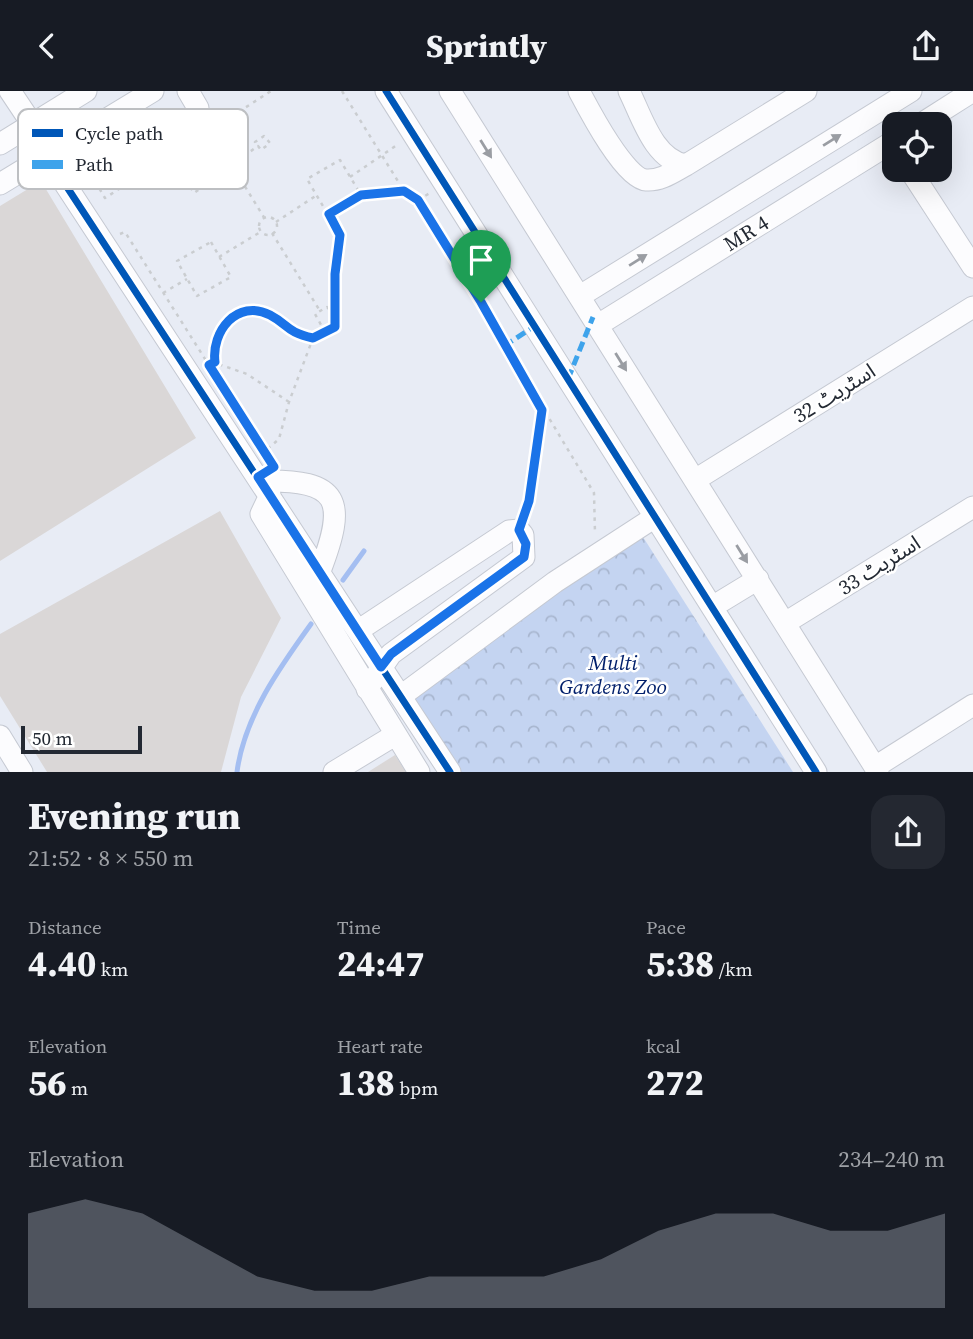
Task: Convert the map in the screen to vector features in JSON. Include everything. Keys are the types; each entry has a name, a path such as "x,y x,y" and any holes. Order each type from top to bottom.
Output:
{"street":[{"path":"10,91 22,109"},
{"path":"57,109 86,91"},
{"path":"123,109 153,91"},
{"path":"386,91 816,772"},
{"path":"450,91 876,769 973,705"},
{"path":"579,91 628,172 643,180 661,178 686,165 806,91"},
{"path":"629,91 658,149 673,163 686,165"},
{"path":"580,296 911,91"},
{"path":"939,112 973,91"},
{"path":"0,143 18,132"},
{"name":"MR 4","path":"598,325 882,150"},
{"path":"0,184 18,173"},
{"path":"918,182 973,267"},
{"path":"69,189 450,772"},
{"name":"اسٹریٹ 32","path":"695,480 973,307"},
{"path":"263,484 294,480 325,491 334,504 333,536 320,571"},
{"path":"263,484 261,514 419,772"},
{"name":"اسٹریٹ 33","path":"785,623 973,507"},
{"path":"401,696 555,582 655,517"},
{"path":"359,630 509,530 519,530 526,544 524,557 391,654 367,689"},
{"path":"712,607 758,579"},
{"path":"334,772 395,735"},
{"path":"0,736 16,770"}],"path":[{"path":"242,109 271,91"},
{"path":"342,91 404,191 418,200 594,493 594,530 607,549"},
{"path":"350,177 414,135"},
{"path":"248,153 258,146"},
{"path":"215,362 214,346 219,331 226,322 247,312 269,315 286,329 313,338 335,327 335,274 340,235 307,179 340,160 361,195"},
{"path":"100,189 105,198 119,189"},
{"path":"246,189 265,219"},
{"path":"329,214 361,195 404,191"},
{"path":"276,223 317,195"},
{"path":"271,216 276,223 279,228 265,237 257,224 271,216"},
{"path":"219,257 262,231"},
{"path":"104,242 125,232 274,467 263,484"},
{"path":"272,233 320,311"},
{"path":"211,242 219,257 231,277 197,296 177,261 211,242"},
{"path":"163,293 187,279"},
{"path":"326,332 315,314 327,307 335,316"},
{"path":"264,452 279,439 289,402 313,338"},
{"path":"209,365 215,362 247,374 289,402"},
{"path":"519,530 529,501 542,410"}],"green space":[{"name":"Multi Gardens Zoo","path":"643,537 793,772 449,772 401,696"}],"building":[{"path":"28,189 46,189 196,438 0,561 0,206"},
{"path":"220,511 281,618 241,697 221,772 47,772 0,696 0,634"},
{"path":"395,755 406,772 368,772"}],"waterway":[{"path":"343,580 364,551"},
{"path":"237,772 255,712 276,675 311,624"}],"marked path":[{"path":"568,379 593,317"},
{"path":"504,346 535,326"}],"cycle path":[{"path":"386,91 816,772"},
{"path":"68,189 450,772"}],"route":[{"path":"404,191 418,200 481,302 542,410 529,501 519,530 526,544 524,557 391,654 381,667 258,477 274,467 209,365 215,362 215,340 226,322 247,312 258,311 269,315 295,334 313,338 335,327 335,274 341,240 329,214 361,195 379,192 404,191"}]}
